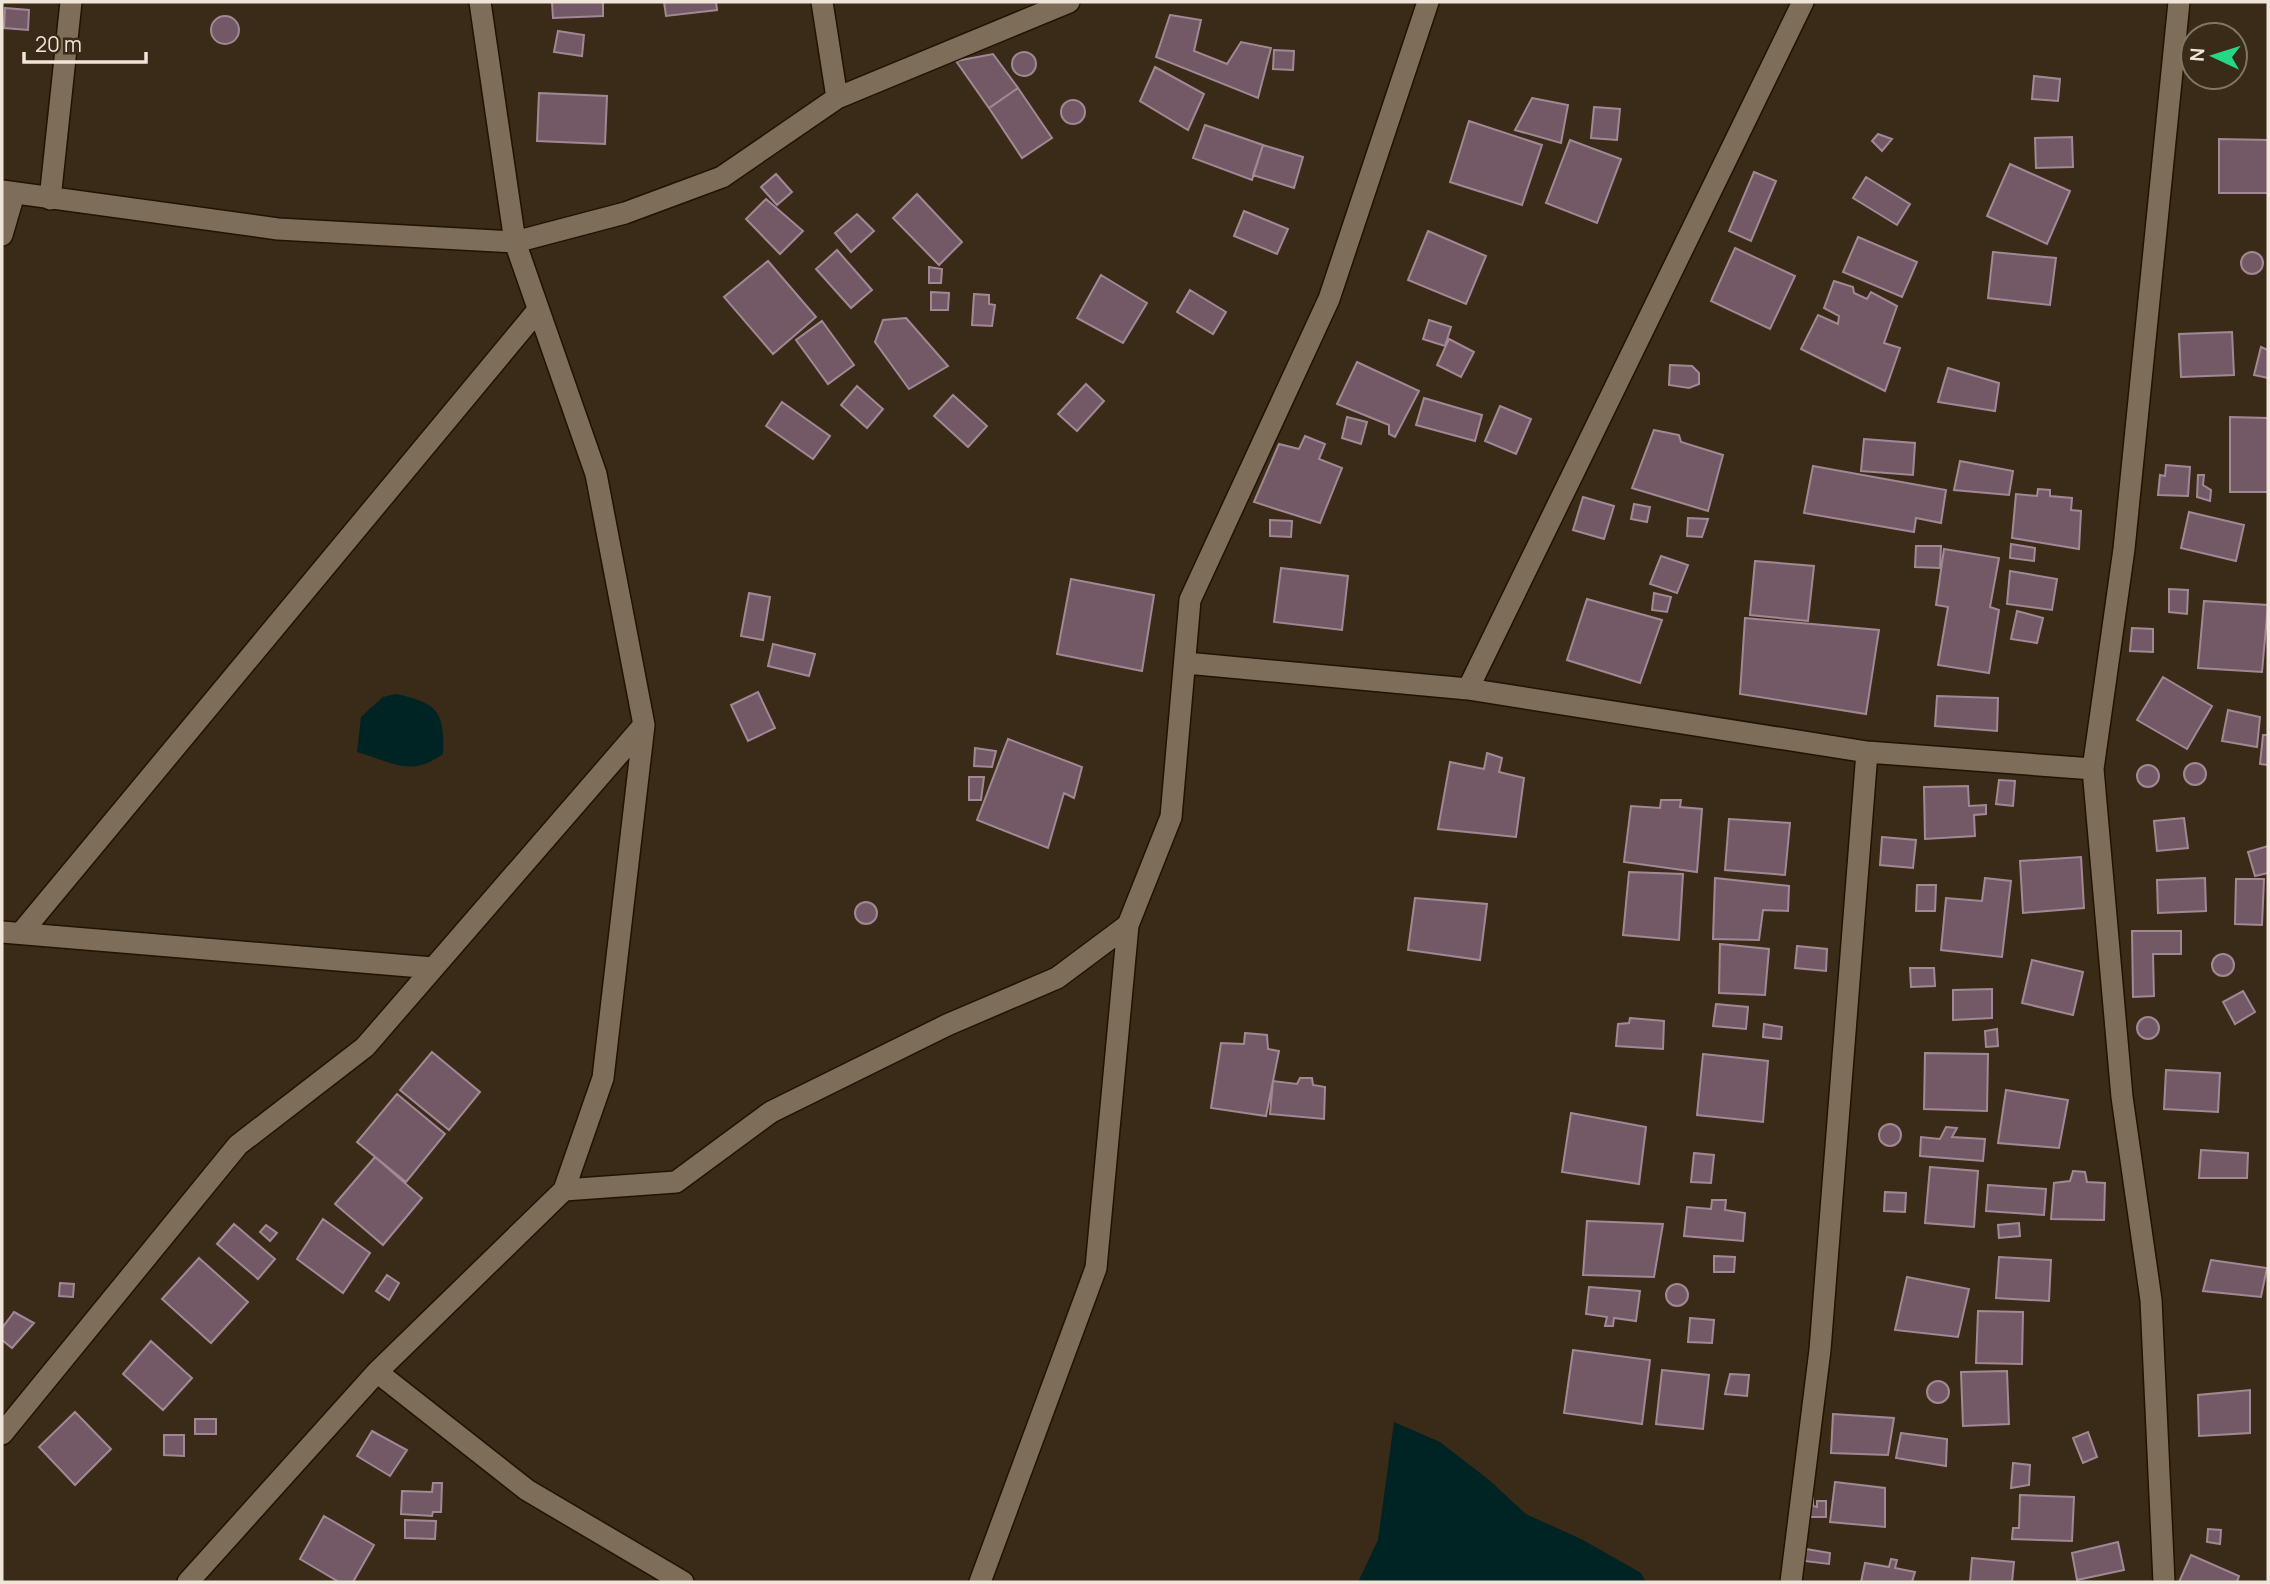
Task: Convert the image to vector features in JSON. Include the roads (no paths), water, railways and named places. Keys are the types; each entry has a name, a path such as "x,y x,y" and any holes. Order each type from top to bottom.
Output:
{"street":[{"path":"50,199 71,2"},
{"path":"188,1582 377,1372 564,1190 603,1078 644,725 596,474 515,242 480,2"},
{"path":"822,2 837,98"},
{"path":"2,235 8,192 278,229 515,242 625,213 722,177 837,98 1069,2"},
{"path":"980,1582 1096,1268 1128,925 1171,817 1190,600 1329,299 1428,2"},
{"path":"1468,689 1803,2"},
{"path":"2164,1582 2151,1300 2122,1097 2093,769 2124,549 2179,2"},
{"path":"11,932 538,310"},
{"path":"1186,663 1468,689 1867,752 2093,769"},
{"path":"2,1434 238,1145 365,1047 644,725"},
{"path":"1791,1582 1819,1350 1867,752"},
{"path":"564,1190 676,1182 771,1112 947,1025 1057,978 1128,925"},
{"path":"11,932 433,968"},
{"path":"377,1372 527,1490 683,1582"}],"water":[{"path":"396,694 421,701 436,711 442,728 443,754 411,767 357,752 361,717 383,697"},
{"path":"1394,1422 1440,1442 1489,1480 1526,1514 1583,1540 1641,1573 1646,1582 1358,1582 1378,1540"}]}
